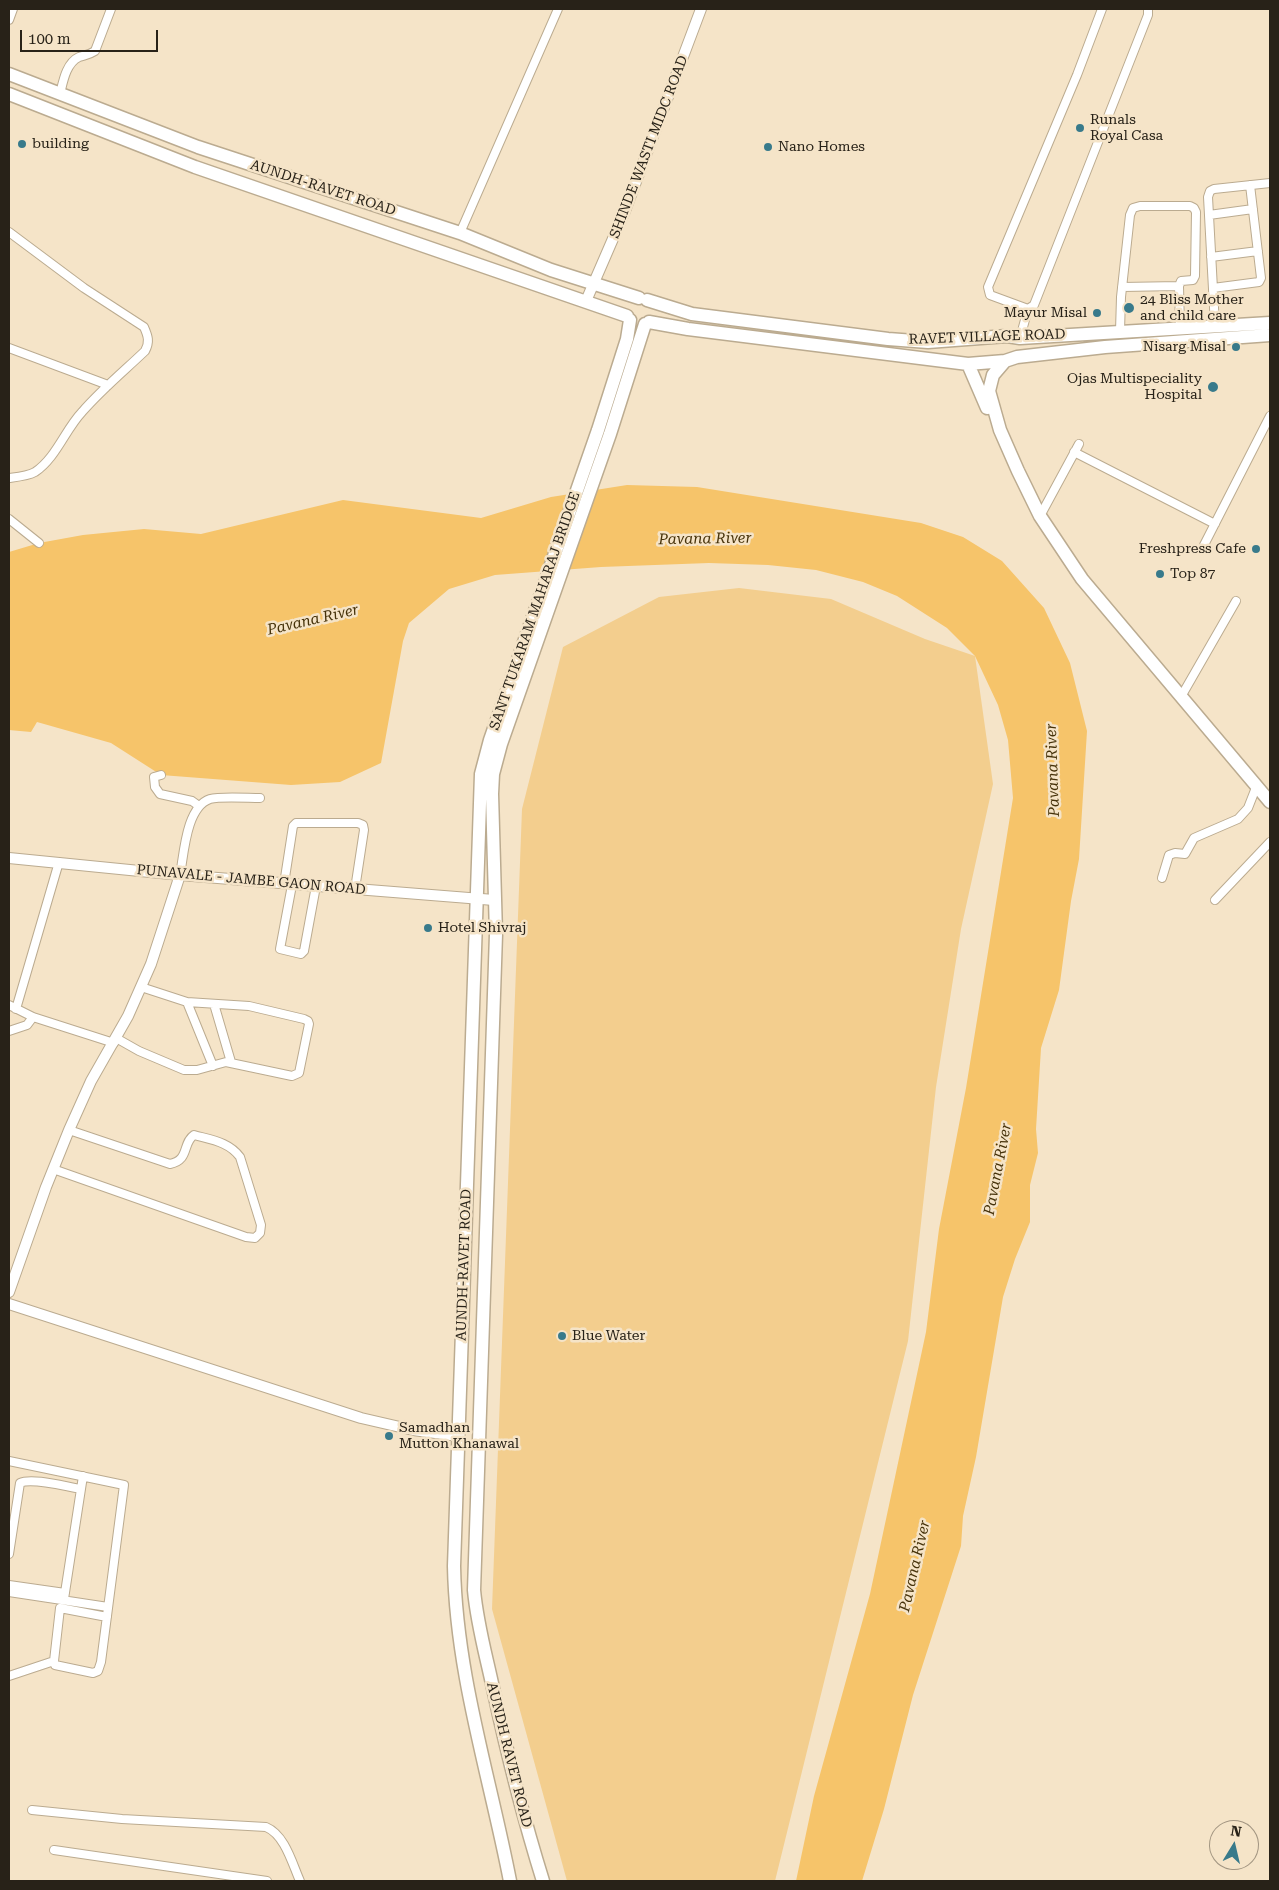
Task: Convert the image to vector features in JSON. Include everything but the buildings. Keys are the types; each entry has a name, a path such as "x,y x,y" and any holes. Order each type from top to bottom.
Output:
{"main road":[{"name":"AUNDH-RAVET ROAD","path":"9,74 198,147 460,233 551,270 643,299"},
{"name":"AUNDH-RAVET ROAD","path":"9,94 195,167 586,301 629,318"},
{"path":"604,432 647,323 654,310 643,299 628,304 626,312 629,318 637,324 647,323"},
{"name":"RAVET VILLAGE ROAD","path":"643,299 692,314 888,340 928,342 1007,336 1018,338 1270,323"},
{"path":"604,432 627,339 629,318"},
{"name":"RAVET VILLAGE ROAD","path":"647,323 964,364 1104,347 1270,335"},
{"path":"1000,430 988,388 993,375 1011,359 1020,347 1018,338"},
{"path":"956,341 954,359 964,364 1000,430 1040,516 1082,579 1257,784 1270,802"},
{"name":"SANT TUKARAM MAHARAJ BRIDGE","path":"486,794 604,432"},
{"name":"AUNDH-RAVET ROAD","path":"459,1631 454,1591 458,1436 476,898 486,794"},
{"name":"AUNDH-RAVET ROAD","path":"478,1628 474,1590 474,1567 496,934 486,794"},
{"name":"AUNDH RAVET ROAD","path":"478,1628 522,1814 543,1881"},
{"name":"AUNDH RAVET ROAD","path":"459,1631 466,1678 499,1821 510,1881"}],"street":[{"path":"9,20 13,9"},
{"path":"60,94 65,75 76,58 89,56 95,52 111,9"},
{"path":"460,233 558,9"},
{"name":"SHINDE WASTI MIDC ROAD","path":"586,301 625,211 701,9"},
{"path":"1028,309 990,295 988,287 1102,9"},
{"path":"1018,338 1028,309 1034,304 1081,187 1148,15 1148,9"},
{"path":"1215,326 1208,197 1210,191 1270,183"},
{"path":"1213,288 1259,282 1261,274 1250,185"},
{"path":"1120,331 1122,287 1130,215 1133,208 1140,206 1190,206 1196,212 1195,276 1192,280 1182,281 1179,286 1180,328"},
{"path":"1209,215 1253,209"},
{"path":"9,232 84,288 144,327 148,335 146,351 80,413 54,453 43,465 33,473 9,478"},
{"path":"1211,257 1258,251"},
{"path":"1122,287 1179,286"},
{"path":"9,348 108,385"},
{"path":"1204,545 1270,416"},
{"path":"1040,516 1079,444"},
{"path":"1074,452 1215,524"},
{"path":"9,520 39,543"},
{"path":"1182,696 1236,601"},
{"path":"161,775 154,777 155,787 160,794 192,801 199,806"},
{"path":"1162,878 1169,855 1175,853 1185,854 1194,838 1238,819 1248,808 1257,784"},
{"path":"9,1292 69,1130 91,1081 115,1040 151,964 180,875 191,821 201,803 211,798 260,798"},
{"path":"316,886 304,951 301,954 280,949 293,826 296,823 358,823 363,825 364,830 355,889"},
{"path":"1216,900 1270,842"},
{"name":"PUNAVALE - JAMBE GAON ROAD","path":"9,858 180,875 494,900"},
{"path":"59,862 12,1007 33,1017 115,1040 184,1070 197,1070 220,1063 231,1062 292,1076 296,1076 298,1073 308,1021 249,1006 187,1002 141,987"},
{"path":"187,1002 213,1066"},
{"path":"214,1004 231,1062"},
{"path":"9,1031 27,1025 33,1017"},
{"path":"53,1169 246,1237 255,1238 260,1233 260,1225 240,1157 234,1149 224,1143 194,1135 190,1138 184,1155 177,1163 170,1164 69,1130"},
{"path":"9,1304 361,1418 413,1430 458,1436"},
{"path":"9,1461 124,1484 107,1617 98,1671 93,1673 55,1665 60,1608 107,1617"},
{"path":"64,1596 83,1476"},
{"path":"9,1554 20,1483 24,1481 35,1482 81,1489"},
{"path":"9,1585 108,1607"},
{"path":"9,1592 64,1596"},
{"path":"9,1676 54,1661"},
{"path":"32,1810 122,1819 266,1827 274,1830 280,1838 300,1881"},
{"path":"54,1850 267,1881"}],"shaded area":[{"path":"739,588 831,599 925,639 975,656 993,784 961,929 936,1087 908,1341 775,1881 567,1881 492,1609 522,809 563,647 659,597"}],"water":[{"name":"Pavana River","path":"627,485 697,487 921,523 963,537 1002,561 1044,608 1070,663 1087,731 1079,859 1071,901 1059,990 1041,1048 1036,1129 1038,1153 1030,1185 1030,1222 1015,1259 1003,1297 976,1457 963,1516 961,1546 913,1695 884,1809 862,1881 796,1881 814,1796 870,1594 926,1332 939,1229 966,1088 1013,798 1008,740 998,705 975,656 947,628 897,596 863,582 816,570 768,565 709,563 601,567 495,575 449,589 409,623 403,641 381,763 340,782 291,785 161,775 111,743 37,722 31,732 9,730 9,552 39,543 83,535 144,529 201,534 343,500 481,518 551,497"}],"place":[{"name":"Runals Royal Casa","path":"1080,128"},
{"name":"building","path":"22,144"},
{"name":"Nano Homes","path":"768,147"},
{"name":"24 Bliss Mother and child care","path":"1129,308"},
{"name":"Mayur Misal","path":"1097,313"},
{"name":"Nisarg Misal","path":"1236,347"},
{"name":"Ojas Multispeciality Hospital","path":"1213,387"},
{"name":"Freshpress Cafe","path":"1256,549"},
{"name":"Top 87","path":"1160,574"},
{"name":"Hotel Shivraj","path":"428,928"},
{"name":"Blue Water","path":"562,1336"},
{"name":"Samadhan Mutton Khanawal","path":"389,1436"}]}
